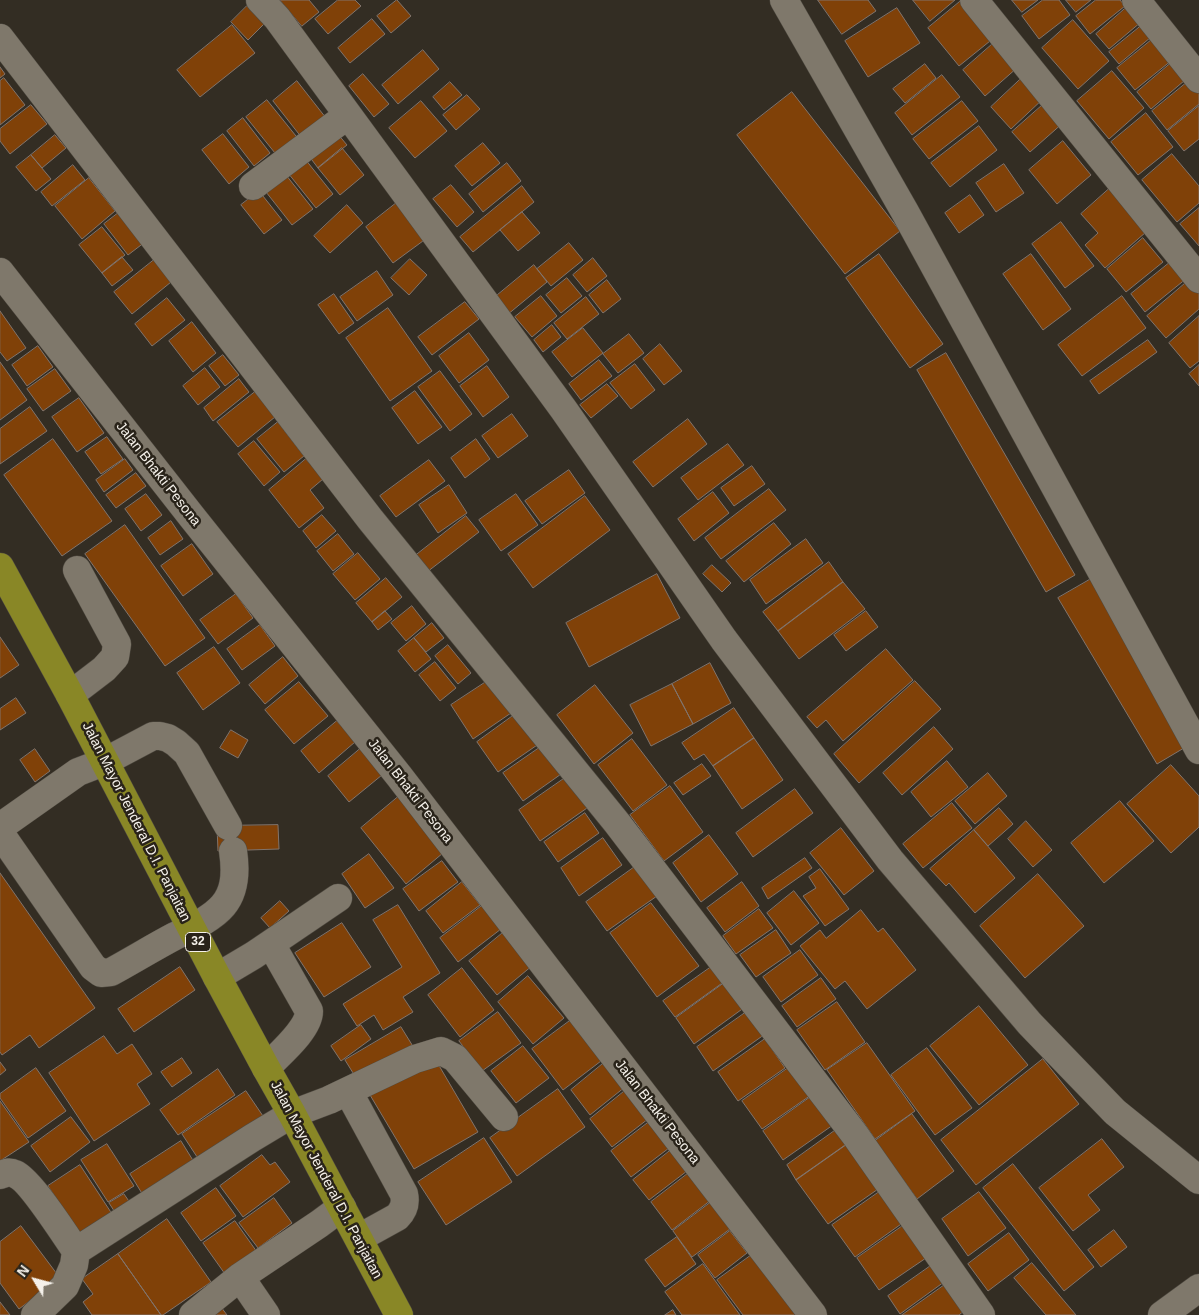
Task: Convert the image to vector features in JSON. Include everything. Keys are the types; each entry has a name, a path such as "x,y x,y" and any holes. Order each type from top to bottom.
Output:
{"highway":[{"name":"Jalan Mayor Jenderal D.I. Panjaitan","path":"0,567 70,695 191,929 399,1315"}],"street":[{"path":"260,0 278,18 564,410 724,640 890,860 1036,1031 1115,1112 1199,1180"},
{"path":"784,0 905,212 1199,750"},
{"path":"974,0 1199,279"},
{"path":"1136,0 1199,79"},
{"path":"0,38 370,518 617,823 855,1135 981,1315"},
{"path":"253,186 348,115"},
{"name":"Jalan Bhakti Pesona","path":"0,272 192,518 399,776 813,1315"},
{"path":"70,695 115,657 117,644 77,570"},
{"path":"0,827 78,772 104,762 153,736 160,736 176,742 186,753 230,838 235,878 229,896 217,913 112,972 101,973 93,967 0,833"},
{"path":"217,977 271,944 338,898"},
{"path":"266,1068 300,1032 309,1016 309,1011 271,944"},
{"path":"76,1251 292,1114 330,1100 415,1059 441,1051 455,1058 504,1117"},
{"path":"348,1091 404,1194 405,1202 401,1213 397,1217 358,1238"},
{"path":"0,1175 7,1172 17,1174 32,1189 76,1251 74,1265 65,1286 35,1315"},
{"path":"193,1315 240,1277 342,1207"},
{"path":"240,1277 266,1315"},
{"path":"1162,1315 1199,1288"}],"building":[{"path":"280,0 309,0 319,12 302,26"},
{"path":"338,0 355,0 361,6 328,34 315,19"},
{"path":"397,0 411,16 391,33 377,16"},
{"path":"818,0 868,0 876,11 842,34"},
{"path":"913,0 955,0 930,21"},
{"path":"962,0 995,37 959,66 928,28"},
{"path":"1012,0 1038,0 1022,12"},
{"path":"1043,0 1059,0 1070,15 1039,39 1022,16"},
{"path":"1066,0 1091,0 1076,12"},
{"path":"1096,0 1120,0 1125,6 1090,34 1076,16"},
{"path":"247,6 264,24 248,40 231,22"},
{"path":"1127,7 1141,22 1109,49 1096,34"},
{"path":"897,8 920,43 868,77 845,41"},
{"path":"372,19 385,34 350,63 338,48"},
{"path":"1073,20 1109,61 1078,89 1042,48"},
{"path":"232,25 255,53 200,97 177,70"},
{"path":"1141,26 1151,37 1119,64 1109,52"},
{"path":"1154,38 1172,60 1135,90 1117,68"},
{"path":"996,41 1018,67 985,96 963,70"},
{"path":"423,50 439,69 398,104 382,85"},
{"path":"1177,58 1191,75 1151,109 1137,92"},
{"path":"925,64 936,78 905,103 893,89"},
{"path":"0,67 5,74 0,78"},
{"path":"1112,71 1144,108 1109,139 1077,101"},
{"path":"363,74 389,104 374,117 349,86"},
{"path":"942,75 960,97 912,135 895,113"},
{"path":"1025,75 1045,97 1011,129 991,107"},
{"path":"4,78 25,105 0,125 0,81"},
{"path":"1190,80 1199,90 1199,104 1167,130 1152,111"},
{"path":"297,81 326,118 302,138 273,101"},
{"path":"450,82 462,95 444,110 433,97"},
{"path":"792,92 900,231 845,274 737,135"},
{"path":"467,95 480,109 456,130 443,115"},
{"path":"267,100 300,141 279,158 246,117"},
{"path":"421,101 447,131 415,158 389,128"},
{"path":"962,101 978,121 929,159 913,139"},
{"path":"1046,102 1064,122 1030,152 1012,132"},
{"path":"31,105 47,124 10,154 0,141 0,129"},
{"path":"1199,106 1199,139 1184,151 1168,131"},
{"path":"1146,113 1173,147 1138,175 1111,142"},
{"path":"243,118 270,153 254,166 227,131"},
{"path":"979,126 997,150 950,187 931,163"},
{"path":"337,133 347,145 318,168 309,156"},
{"path":"223,134 249,167 229,184 202,150"},
{"path":"55,135 66,148 42,168 31,155"},
{"path":"1063,141 1091,175 1057,204 1029,170"},
{"path":"483,143 500,163 472,186 455,166"},
{"path":"342,148 364,175 340,195 318,168"},
{"path":"1172,154 1199,186 1199,203 1177,222 1142,180"},
{"path":"31,155 51,179 36,191 16,167"},
{"path":"305,159 333,194 316,208 288,173"},
{"path":"507,163 521,181 483,212 469,194"},
{"path":"1004,164 1024,193 996,212 976,183"},
{"path":"73,165 85,180 52,206 41,192"},
{"path":"286,175 313,209 292,225 266,192"},
{"path":"89,178 115,211 82,239 55,206"},
{"path":"451,185 474,212 457,227 433,199"},
{"path":"522,186 534,202 473,252 460,237"},
{"path":"1109,189 1146,232 1105,268 1085,245 1098,233 1081,214"},
{"path":"259,191 282,220 264,234 241,205"},
{"path":"970,195 984,215 959,233 945,213"},
{"path":"399,201 427,238 393,263 366,227"},
{"path":"347,205 363,223 330,253 314,236"},
{"path":"1199,208 1199,246 1180,224"},
{"path":"121,211 145,242 128,255 104,224"},
{"path":"522,212 540,233 518,251 500,230"},
{"path":"1061,222 1094,266 1065,288 1032,244"},
{"path":"102,227 125,255 102,273 79,245"},
{"path":"1143,238 1163,262 1126,292 1107,269"},
{"path":"569,243 583,260 551,286 537,269"},
{"path":"879,254 943,344 910,368 846,278"},
{"path":"1031,254 1071,309 1043,330 1003,274"},
{"path":"122,257 133,270 112,286 102,273"},
{"path":"593,258 607,276 587,292 573,275"},
{"path":"410,259 427,275 409,295 391,278"},
{"path":"154,260 171,282 132,314 114,292"},
{"path":"1173,260 1187,278 1145,312 1131,294"},
{"path":"534,265 547,282 507,315 494,298"},
{"path":"377,271 393,295 357,321 340,297"},
{"path":"567,278 582,296 561,313 546,295"},
{"path":"607,280 621,299 603,313 589,295"},
{"path":"1188,281 1199,294 1199,309 1166,338 1147,316"},
{"path":"334,294 354,323 339,334 318,305"},
{"path":"541,296 557,316 532,337 515,317"},
{"path":"1122,296 1146,328 1082,376 1058,345"},
{"path":"586,297 599,314 567,339 554,323"},
{"path":"167,298 185,320 152,346 135,324"},
{"path":"465,302 479,319 432,355 418,337"},
{"path":"388,308 432,371 390,401 346,338"},
{"path":"0,311 26,348 7,361 0,352"},
{"path":"1199,316 1199,361 1190,368 1169,343"},
{"path":"192,322 216,353 193,372 169,341"},
{"path":"552,325 561,337 543,352 534,340"},
{"path":"583,328 603,353 572,377 552,352"},
{"path":"469,333 489,360 459,383 439,356"},
{"path":"629,334 644,353 618,373 603,354"},
{"path":"1148,340 1157,352 1099,394 1090,381"},
{"path":"660,344 682,371 664,385 643,359"},
{"path":"38,346 53,367 27,386 12,365"},
{"path":"946,353 1075,575 1046,592 917,370"},
{"path":"223,355 239,375 225,386 209,366"},
{"path":"599,360 612,376 581,400 569,384"},
{"path":"0,362 27,400 0,420"},
{"path":"635,364 655,390 631,409 610,383"},
{"path":"1199,365 1199,386 1189,374"},
{"path":"487,366 509,397 483,417 460,386"},
{"path":"205,368 220,387 198,405 183,386"},
{"path":"55,369 71,391 43,411 27,389"},
{"path":"440,371 472,414 450,431 418,387"},
{"path":"239,379 249,392 213,421 204,408"},
{"path":"607,384 618,396 591,418 580,405"},
{"path":"415,391 442,427 418,444 392,408"},
{"path":"255,392 275,417 238,447 217,422"},
{"path":"79,398 104,433 77,452 52,417"},
{"path":"30,407 47,431 0,464 0,429"},
{"path":"512,414 528,436 498,458 482,436"},
{"path":"688,419 707,444 653,487 633,462"},
{"path":"278,422 304,456 284,472 257,439"},
{"path":"107,437 123,459 101,474 85,452"},
{"path":"53,439 112,521 62,556 4,475"},
{"path":"476,439 490,459 465,478 451,458"},
{"path":"254,441 280,472 264,486 238,454"},
{"path":"728,444 744,465 698,500 681,478"},
{"path":"125,459 133,470 104,492 96,480"},
{"path":"306,459 323,479 310,490 324,508 299,528 269,490"},
{"path":"429,460 445,481 396,517 380,496"},
{"path":"752,466 765,484 734,506 721,488"},
{"path":"569,470 585,493 542,524 525,501"},
{"path":"136,473 146,486 116,508 106,495"},
{"path":"449,485 467,513 438,533 419,505"},
{"path":"769,489 786,510 721,559 705,538"},
{"path":"713,492 729,513 694,541 678,519"},
{"path":"146,494 162,515 141,531 125,509"},
{"path":"516,494 538,525 501,551 479,520"},
{"path":"585,496 610,530 533,588 508,554"},
{"path":"322,515 336,531 316,548 303,531"},
{"path":"466,516 479,532 427,572 415,556"},
{"path":"171,521 183,539 160,555 148,538"},
{"path":"774,523 791,544 744,582 726,561"},
{"path":"125,525 205,638 165,666 85,554"},
{"path":"338,534 354,554 333,571 317,551"},
{"path":"806,539 823,563 766,604 750,580"},
{"path":"192,544 213,574 183,596 161,566"},
{"path":"358,553 380,579 355,600 333,574"},
{"path":"829,562 843,582 778,631 763,612"},
{"path":"712,565 731,583 722,592 703,574"},
{"path":"657,574 680,618 589,667 566,623"},
{"path":"386,578 402,597 372,622 356,603"},
{"path":"1091,579 1189,745 1157,764 1058,598"},
{"path":"843,582 865,609 799,659 778,631"},
{"path":"236,594 253,618 218,644 200,620"},
{"path":"412,606 426,624 406,641 391,623"},
{"path":"385,611 392,619 378,630 372,622"},
{"path":"866,611 878,627 846,651 834,635"},
{"path":"432,623 444,638 426,652 414,638"},
{"path":"260,625 275,646 242,670 227,649"},
{"path":"0,637 19,665 0,678"},
{"path":"414,638 431,659 415,672 398,651"},
{"path":"448,645 471,673 458,684 435,656"},
{"path":"214,647 240,683 203,710 177,673"},
{"path":"886,649 913,680 843,741 826,720 817,728 807,717"},
{"path":"283,657 298,676 265,704 249,685"},
{"path":"435,662 456,688 440,701 419,675"},
{"path":"710,663 731,703 693,724 672,684"},
{"path":"489,680 511,713 473,739 451,705"},
{"path":"915,681 941,709 859,783 834,754"},
{"path":"299,682 328,716 294,744 265,710"},
{"path":"672,684 693,724 651,746 630,705"},
{"path":"595,685 633,733 594,764 557,715"},
{"path":"16,698 26,713 0,730 0,709"},
{"path":"734,708 754,738 713,766 704,754 694,760 682,743"},
{"path":"521,710 543,741 498,772 477,742"},
{"path":"337,721 355,742 319,773 301,751"},
{"path":"934,727 953,749 902,795 883,773"},
{"path":"231,730 248,740 238,758 220,748"},
{"path":"754,738 783,780 742,809 713,766"},
{"path":"632,739 667,785 633,811 598,765"},
{"path":"545,744 564,772 523,801 503,773"},
{"path":"35,749 50,771 35,782 20,760"},
{"path":"360,749 382,775 349,802 328,776"},
{"path":"947,761 968,787 931,817 911,792"},
{"path":"702,764 711,776 683,795 674,783"},
{"path":"1171,765 1199,796 1199,827 1171,853 1127,804"},
{"path":"988,773 1007,796 975,824 955,801"},
{"path":"565,778 587,808 540,841 519,810"},
{"path":"670,786 703,832 664,861 630,815"},
{"path":"795,789 813,813 753,857 736,833"},
{"path":"398,797 443,853 406,884 361,828"},
{"path":"1120,801 1154,841 1104,883 1071,843"},
{"path":"952,803 972,828 923,868 903,844"},
{"path":"999,808 1013,824 988,846 974,830"},
{"path":"585,813 599,833 558,862 544,842"},
{"path":"1026,821 1052,850 1033,867 1008,839"},
{"path":"278,825 279,849 218,851 217,826"},
{"path":"841,828 874,871 844,895 810,853"},
{"path":"974,830 1015,878 975,913 949,883 946,886 930,869"},
{"path":"709,835 738,874 701,902 673,863"},
{"path":"603,838 622,865 579,896 561,868"},
{"path":"369,854 394,888 365,908 342,874"},
{"path":"805,858 812,868 768,899 762,888"},
{"path":"442,861 458,882 419,911 403,889"},
{"path":"636,866 657,896 607,931 586,902"},
{"path":"820,869 849,909 825,926 803,896 816,888 809,877"},
{"path":"0,873 95,1008 39,1048 30,1035 2,1055 0,1052"},
{"path":"1038,874 1084,926 1025,978 980,926"},
{"path":"462,882 480,905 443,933 426,911"},
{"path":"742,882 759,906 725,932 707,908"},
{"path":"794,891 819,923 791,945 767,913"},
{"path":"280,901 289,911 270,928 261,918"},
{"path":"651,903 699,966 657,997 610,933"},
{"path":"398,905 440,973 403,997 413,1012 383,1030 374,1015 357,1026 343,1004 402,967 373,920"},
{"path":"483,905 501,929 458,962 440,938"},
{"path":"759,909 773,928 736,954 723,936"},
{"path":"861,910 878,932 883,928 916,970 867,1009 845,981 835,989 800,946 820,930 826,938"},
{"path":"342,923 371,967 324,997 295,953"},
{"path":"776,930 791,953 756,977 740,955"},
{"path":"505,931 533,965 497,995 469,961"},
{"path":"800,950 818,975 781,1002 763,977"},
{"path":"714,965 725,981 675,1017 663,1001"},
{"path":"180,967 195,990 134,1032 118,1009"},
{"path":"462,968 494,1010 460,1037 428,995"},
{"path":"528,976 564,1018 533,1044 498,1002"},
{"path":"821,978 836,999 797,1027 782,1006"},
{"path":"727,981 745,1007 694,1044 676,1018"},
{"path":"837,1002 865,1042 825,1070 797,1030"},
{"path":"979,1006 1028,1065 979,1105 930,1046"},
{"path":"752,1008 768,1032 713,1071 697,1047"},
{"path":"498,1012 521,1043 482,1071 459,1041"},
{"path":"571,1020 601,1061 563,1090 532,1049"},
{"path":"361,1025 371,1039 341,1061 331,1046"},
{"path":"401,1027 414,1048 358,1081 345,1060"},
{"path":"104,1036 117,1054 132,1044 152,1074 137,1084 150,1104 94,1141 49,1073"},
{"path":"765,1039 785,1068 738,1101 718,1072"},
{"path":"867,1043 915,1111 875,1139 827,1070"},
{"path":"523,1046 549,1078 516,1103 491,1071"},
{"path":"927,1048 972,1108 935,1135 891,1075"},
{"path":"434,1057 478,1132 414,1169 370,1095"},
{"path":"182,1058 192,1073 172,1087 161,1072"},
{"path":"1043,1059 1079,1104 976,1185 941,1140"},
{"path":"0,1062 6,1070 0,1075"},
{"path":"605,1062 625,1087 590,1115 571,1090"},
{"path":"791,1066 811,1095 762,1129 742,1101"},
{"path":"36,1068 66,1111 28,1138 0,1098 0,1094"},
{"path":"218,1069 235,1095 178,1135 160,1110"},
{"path":"558,1089 585,1127 517,1176 490,1138"},
{"path":"626,1090 648,1119 612,1147 590,1119"},
{"path":"246,1091 265,1119 201,1163 182,1134"},
{"path":"812,1096 833,1125 783,1160 763,1131"},
{"path":"0,1101 29,1142 0,1161"},
{"path":"912,1114 954,1171 917,1199 875,1141"},
{"path":"71,1117 90,1142 50,1172 31,1146"},
{"path":"649,1122 669,1148 631,1177 611,1151"},
{"path":"840,1127 850,1142 796,1180 787,1165"},
{"path":"484,1138 512,1182 446,1225 418,1182"},
{"path":"1102,1139 1124,1167 1088,1195 1100,1210 1073,1231 1039,1188"},
{"path":"181,1141 194,1162 143,1195 130,1174"},
{"path":"850,1142 881,1187 828,1224 796,1180"},
{"path":"107,1144 134,1186 108,1202 81,1160"},
{"path":"671,1150 687,1171 649,1200 633,1180"},
{"path":"262,1155 270,1165 275,1162 290,1182 243,1217 220,1186"},
{"path":"1013,1164 1094,1267 1064,1291 983,1188"},
{"path":"80,1165 116,1220 84,1241 48,1186"},
{"path":"690,1172 711,1200 672,1230 651,1202"},
{"path":"216,1188 236,1216 201,1241 181,1213"},
{"path":"882,1190 904,1222 855,1257 832,1225"},
{"path":"979,1192 1006,1228 968,1256 942,1219"},
{"path":"124,1194 135,1210 120,1220 109,1203"},
{"path":"274,1198 292,1223 258,1248 239,1223"},
{"path":"710,1203 730,1229 692,1257 673,1231"},
{"path":"167,1219 211,1282 161,1315 118,1254"},
{"path":"235,1221 257,1252 225,1274 203,1243"},
{"path":"904,1225 926,1258 879,1290 857,1258"},
{"path":"21,1226 60,1278 19,1309 0,1283 0,1242"},
{"path":"1114,1230 1127,1247 1101,1267 1088,1250"},
{"path":"730,1231 747,1253 715,1278 698,1255"},
{"path":"1009,1233 1029,1260 988,1291 968,1264"},
{"path":"677,1237 696,1264 665,1287 645,1260"},
{"path":"118,1254 161,1315 92,1315 83,1302 93,1294 82,1279"},
{"path":"753,1254 798,1315 743,1315 717,1280"},
{"path":"1032,1263 1076,1315 1046,1315 1014,1278"},
{"path":"703,1264 740,1315 682,1315 665,1292"},
{"path":"932,1265 944,1282 900,1314 888,1296"},
{"path":"946,1284 965,1310 959,1315 902,1315"},
{"path":"0,1302 10,1315 0,1315"},
{"path":"221,1307 227,1315 210,1315"},
{"path":"673,1310 676,1315 665,1315"}]}
